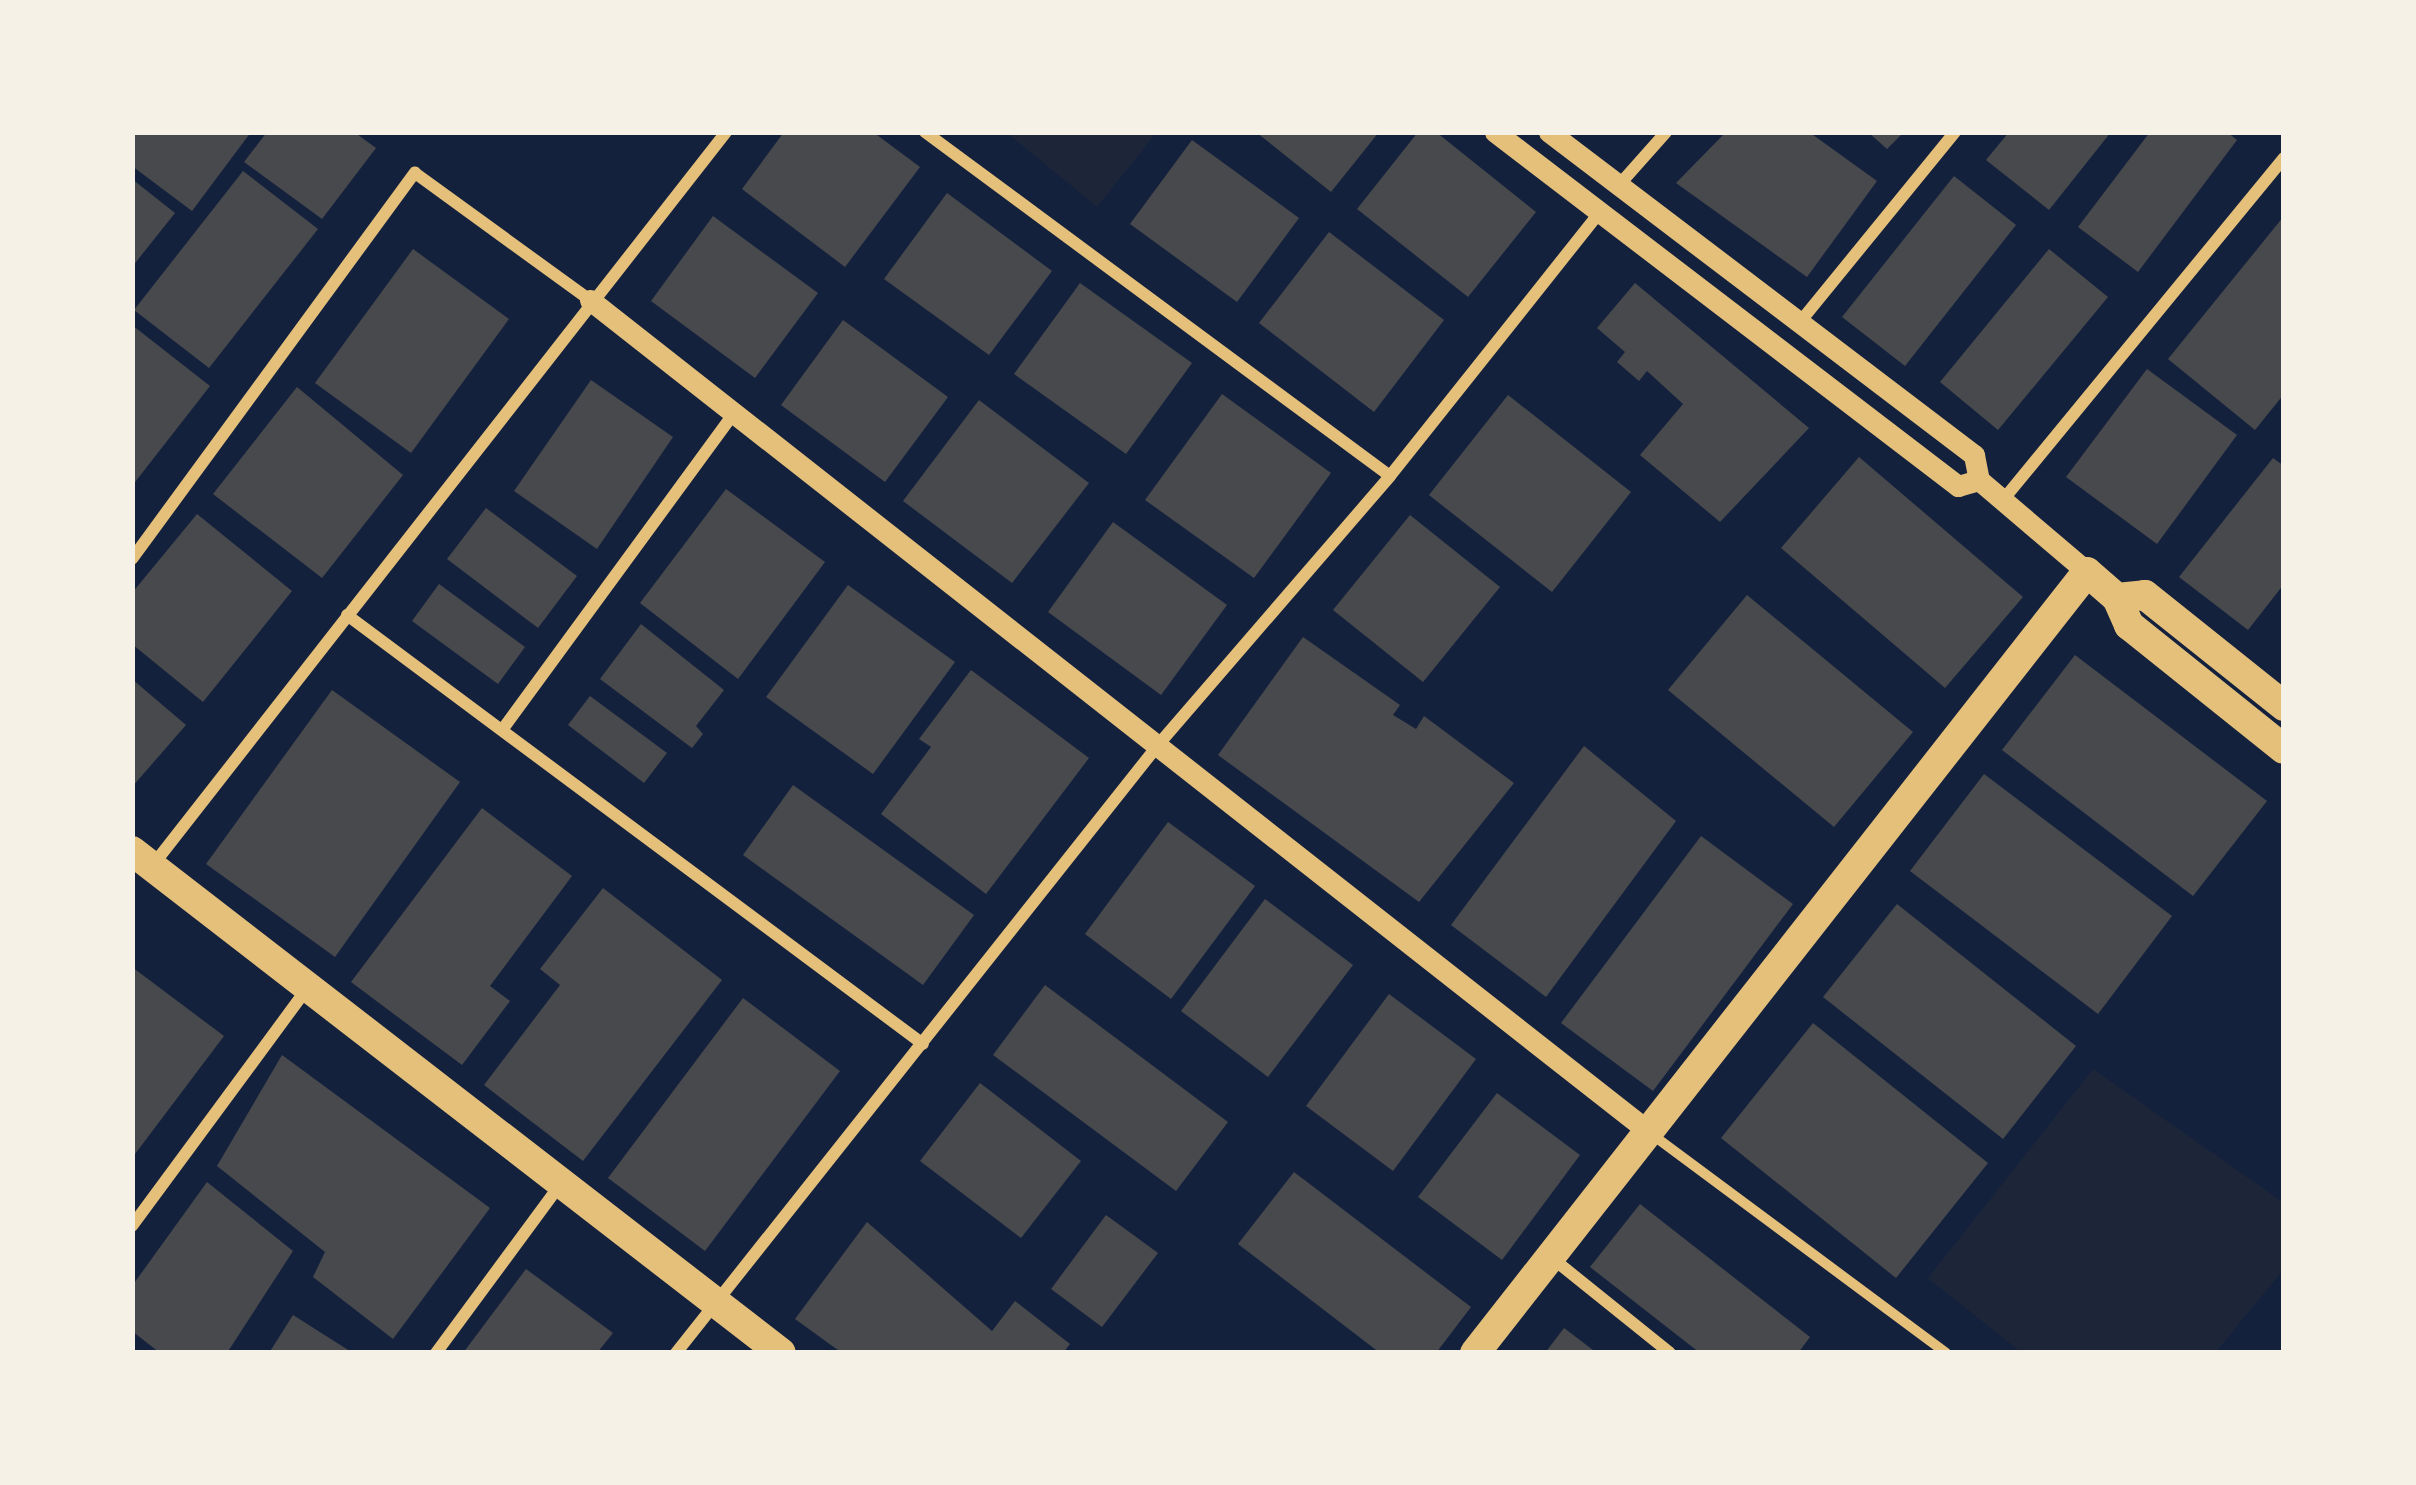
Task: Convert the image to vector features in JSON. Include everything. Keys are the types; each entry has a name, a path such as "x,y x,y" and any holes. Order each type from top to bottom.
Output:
{"main road":[{"path":"1475,1353 2087,572 2117,598 2129,625 2284,749"},
{"path":"2117,598 2145,595 2284,706"},
{"path":"142,859 782,1353"}],"street":[{"path":"142,859 346,615 726,132"},
{"path":"925,132 1390,476"},
{"path":"1495,132 1958,486 1979,480"},
{"path":"1549,132 1974,455 1979,480 2087,572"},
{"path":"676,1353 1158,745 1390,476 1666,132"},
{"path":"1776,347 1955,132"},
{"path":"2003,500 2284,158"},
{"path":"132,559 415,172 590,300 1648,1132 1946,1353"},
{"path":"505,726 734,413"},
{"path":"346,615 505,726 923,1044"},
{"path":"132,1226 308,988"},
{"path":"436,1353 562,1184"},
{"path":"1551,1257 1670,1353"}],"shaded area":[{"path":"1006,132 1157,132 1097,207"},
{"path":"2093,1069 2284,1203 2284,1269 2215,1353 2022,1353 1928,1278"}],"building":[{"path":"132,132 251,132 192,211 132,166"},
{"path":"267,132 354,132 376,148 322,219 244,162"},
{"path":"784,132 873,132 920,167 845,267 742,189"},
{"path":"1256,132 1379,132 1331,192"},
{"path":"1418,132 1436,132 1536,212 1468,297 1357,209"},
{"path":"1726,132 1809,132 1877,181 1807,277 1676,183"},
{"path":"1868,132 1904,132 1887,149"},
{"path":"2009,132 2111,132 2049,210 1986,160"},
{"path":"2150,132 2227,132 2237,140 2138,272 2078,227"},
{"path":"1192,140 1299,218 1237,302 1130,224"},
{"path":"243,171 318,229 209,368 134,310"},
{"path":"1954,176 2016,225 1905,366 1842,317"},
{"path":"132,179 175,213 132,267"},
{"path":"947,193 1052,271 989,355 884,279"},
{"path":"713,216 818,293 755,378 651,301"},
{"path":"2284,216 2284,394 2255,430 2168,359"},
{"path":"1329,232 1444,320 1374,412 1259,323"},
{"path":"413,249 509,319 411,453 315,383"},
{"path":"2049,249 2108,297 1998,430 1940,382"},
{"path":"1080,283 1192,363 1126,454 1014,374"},
{"path":"1635,283 1809,428 1720,522 1640,455 1683,404 1647,371 1639,381 1617,362 1625,352 1597,328"},
{"path":"843,320 948,397 885,482 781,405"},
{"path":"132,325 210,386 132,486"},
{"path":"2147,369 2237,435 2157,544 2066,477"},
{"path":"591,380 673,437 597,549 514,491"},
{"path":"297,387 403,475 322,578 213,494"},
{"path":"1222,394 1331,473 1254,578 1145,500"},
{"path":"1508,395 1631,492 1552,592 1429,495"},
{"path":"979,400 1089,483 1012,583 903,501"},
{"path":"1859,457 2023,597 1945,688 1781,548"},
{"path":"2273,458 2284,466 2284,584 2248,630 2179,577"},
{"path":"726,489 825,562 738,679 640,603"},
{"path":"486,508 577,576 538,628 447,559"},
{"path":"197,514 292,591 203,702 132,644 132,593"},
{"path":"1410,515 1500,587 1423,682 1333,610"},
{"path":"1113,522 1227,605 1161,695 1048,612"},
{"path":"439,584 525,647 498,684 412,621"},
{"path":"848,585 955,662 873,774 766,697"},
{"path":"1747,595 1913,732 1834,827 1668,690"},
{"path":"641,624 724,690 696,726 703,734 692,748 600,679"},
{"path":"1303,637 1400,705 1393,715 1416,729 1424,716 1514,783 1419,902 1218,755"},
{"path":"2075,655 2267,801 2193,896 2002,750"},
{"path":"971,670 1089,758 986,894 881,814 931,747 919,739"},
{"path":"132,679 186,725 132,787"},
{"path":"332,690 460,782 335,957 206,864"},
{"path":"590,696 667,753 644,783 568,725"},
{"path":"1584,746 1676,821 1546,997 1451,925"},
{"path":"1984,774 2172,916 2098,1014 1910,871"},
{"path":"793,785 974,915 923,985 743,855"},
{"path":"482,808 572,876 490,986 510,1001 462,1065 351,982"},
{"path":"1168,822 1255,886 1171,999 1085,934"},
{"path":"1701,836 1793,904 1653,1091 1561,1023"},
{"path":"603,888 722,980 583,1161 484,1085 560,985 540,969"},
{"path":"1265,899 1353,965 1268,1077 1181,1011"},
{"path":"1897,904 2076,1046 2003,1139 1823,997"},
{"path":"132,967 224,1036 132,1158"},
{"path":"1045,985 1228,1122 1176,1191 993,1055"},
{"path":"1389,994 1476,1059 1393,1171 1306,1106"},
{"path":"743,998 840,1071 705,1251 608,1178"},
{"path":"1813,1023 1988,1163 1896,1278 1721,1138"},
{"path":"282,1055 490,1208 393,1339 313,1277 325,1252 217,1166"},
{"path":"980,1083 1081,1161 1021,1238 920,1161"},
{"path":"1497,1093 1580,1155 1502,1260 1418,1197"},
{"path":"1294,1172 1471,1307 1436,1353 1380,1353 1238,1244"},
{"path":"207,1182 293,1251 227,1353 160,1353 132,1331 132,1286"},
{"path":"1640,1204 1810,1337 1798,1353 1700,1353 1590,1267"},
{"path":"1106,1215 1158,1253 1102,1327 1051,1289"},
{"path":"867,1222 992,1331 1015,1301 1070,1344 1063,1353 842,1353 795,1319"},
{"path":"526,1269 613,1333 597,1353 463,1353"},
{"path":"293,1315 353,1353 269,1353"},
{"path":"1564,1328 1597,1353 1545,1353"}]}
